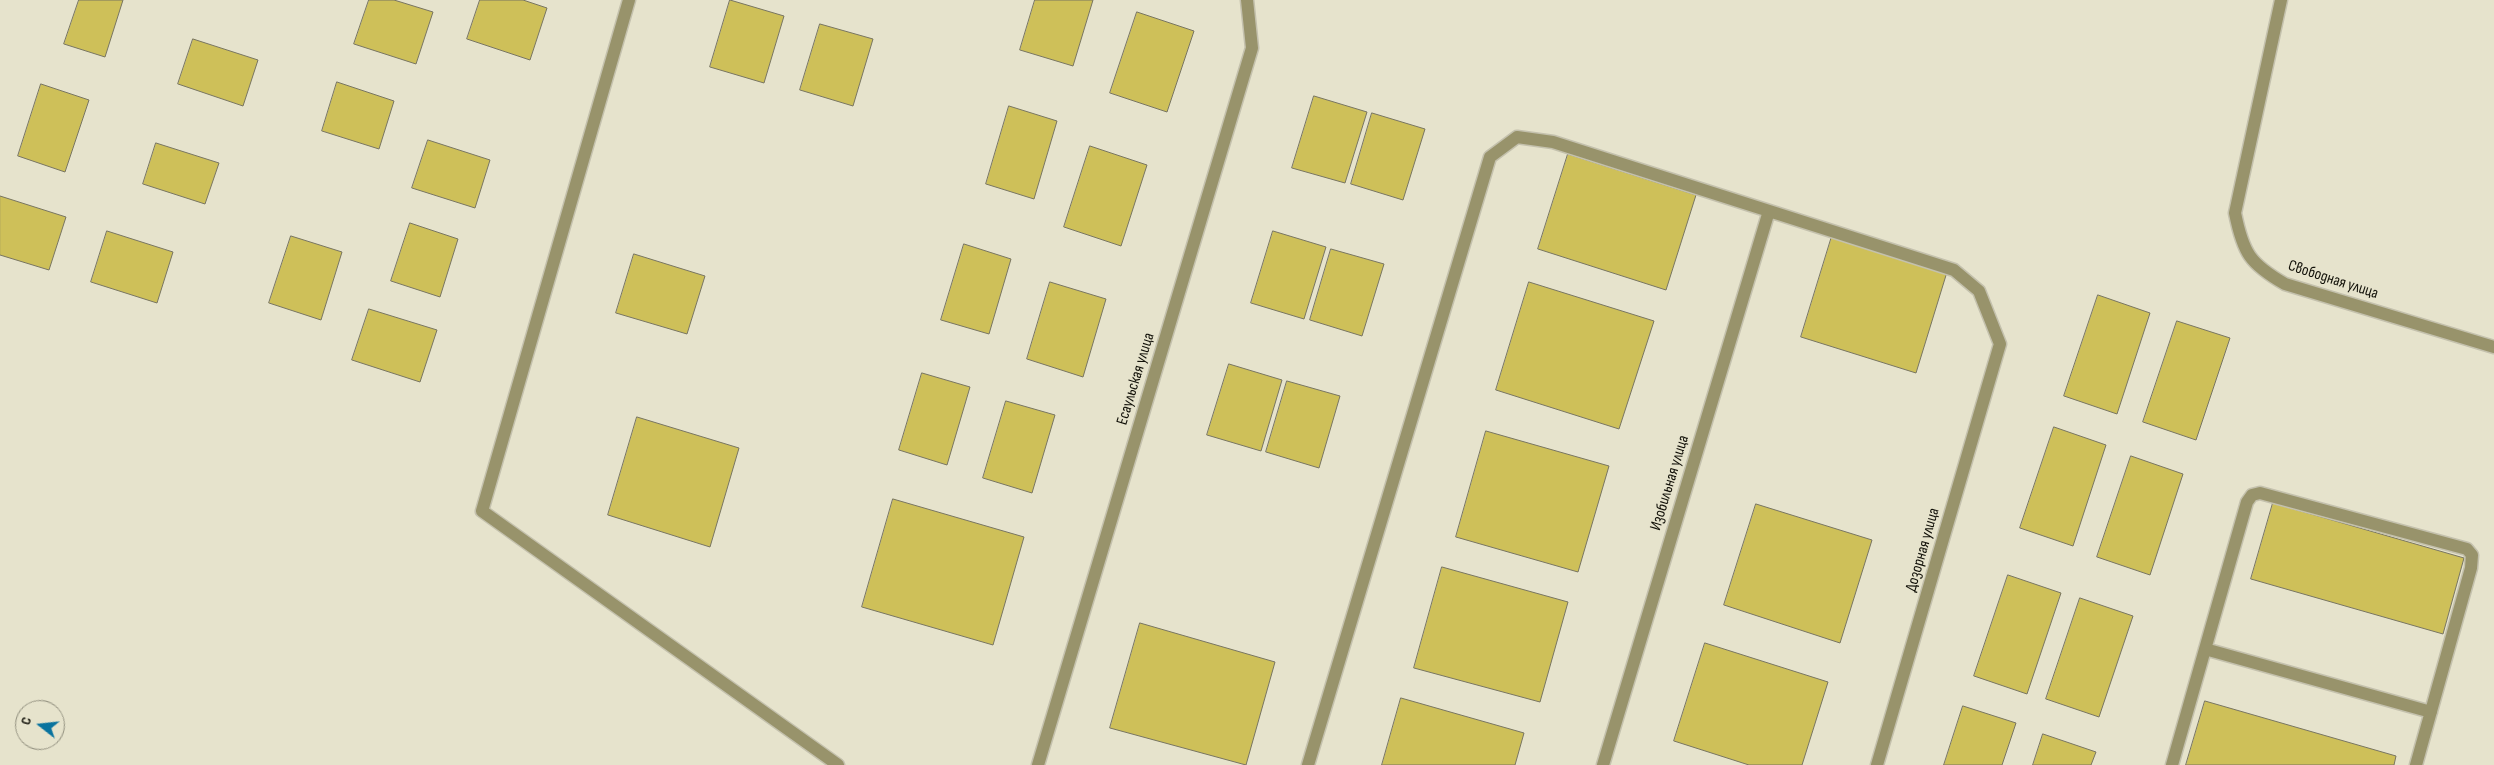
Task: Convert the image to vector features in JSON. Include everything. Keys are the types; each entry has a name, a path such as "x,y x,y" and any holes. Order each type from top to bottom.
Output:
{"street":[{"path":"629,0 482,511 838,765"},
{"name":"Есаульская улица","path":"1038,765 1252,48 1247,0"},
{"name":"Свободная улица","path":"2281,0 2235,213 2239,233 2248,254 2262,271 2285,284 2494,347"},
{"path":"1308,765 1490,157 1517,137 1552,142 1769,211"},
{"name":"Дозорная улица","path":"1769,211 1954,270 1979,291 2000,344 1877,765"},
{"name":"Изобильная улица","path":"1603,765 1769,211"},
{"path":"2172,765 2247,502 2252,495 2260,493 2467,549 2472,554 2471,568 2416,765"},
{"path":"2205,649 2431,712"}],"building":[{"path":"79,0 123,0 105,57 64,44"},
{"path":"369,0 394,0 433,12 416,64 354,44"},
{"path":"480,0 523,0 547,8 530,60 467,39"},
{"path":"730,0 784,16 764,83 710,67"},
{"path":"1035,0 1093,0 1073,66 1020,50"},
{"path":"1137,12 1194,31 1167,112 1110,93"},
{"path":"820,24 873,39 853,106 800,90"},
{"path":"193,39 258,60 243,106 178,84"},
{"path":"337,82 394,101 379,149 322,131"},
{"path":"41,84 89,100 65,172 18,156"},
{"path":"1314,96 1367,112 1345,183 1292,168"},
{"path":"1009,106 1057,121 1034,199 986,184"},
{"path":"1372,113 1425,129 1403,200 1351,184"},
{"path":"428,140 490,160 475,208 412,188"},
{"path":"156,143 219,163 205,204 143,184"},
{"path":"1090,146 1147,165 1121,246 1064,227"},
{"path":"1568,154 1696,195 1666,290 1538,249"},
{"path":"0,196 66,217 49,270 0,255"},
{"path":"410,223 458,239 440,297 391,281"},
{"path":"107,231 173,252 157,303 91,282"},
{"path":"1273,231 1326,247 1304,319 1251,303"},
{"path":"291,236 342,252 321,320 269,303"},
{"path":"1832,236 1947,272 1916,373 1801,337"},
{"path":"964,244 1011,259 989,334 941,320"},
{"path":"1331,249 1384,264 1362,336 1310,320"},
{"path":"634,254 705,276 687,334 616,313"},
{"path":"1050,282 1106,299 1083,377 1027,359"},
{"path":"1529,282 1654,321 1619,429 1496,390"},
{"path":"2098,295 2150,313 2117,414 2064,396"},
{"path":"369,309 437,330 420,382 352,360"},
{"path":"2177,321 2230,338 2196,440 2143,422"},
{"path":"1229,364 1282,380 1261,451 1207,435"},
{"path":"922,373 970,387 947,465 899,450"},
{"path":"1287,381 1340,396 1319,468 1266,452"},
{"path":"1006,401 1055,415 1032,493 983,478"},
{"path":"637,417 739,448 710,547 608,515"},
{"path":"2054,427 2106,445 2073,546 2020,528"},
{"path":"1486,431 1609,466 1578,572 1456,537"},
{"path":"2131,456 2183,474 2150,575 2097,557"},
{"path":"893,499 1024,537 993,645 862,607"},
{"path":"2273,503 2464,558 2443,634 2251,579"},
{"path":"1756,504 1872,540 1840,643 1724,605"},
{"path":"1442,567 1568,602 1540,702 1414,668"},
{"path":"2008,575 2061,593 2027,694 1974,676"},
{"path":"2080,598 2133,616 2099,717 2046,699"},
{"path":"1140,623 1275,662 1246,765 1110,728"},
{"path":"1705,643 1828,682 1802,765 1749,765 1674,741"},
{"path":"1401,698 1524,733 1515,765 1382,765"},
{"path":"2205,701 2396,756 2394,765 2186,765"},
{"path":"1963,706 2016,723 2002,765 1944,765"},
{"path":"2043,734 2096,752 2091,765 2033,765"}]}
